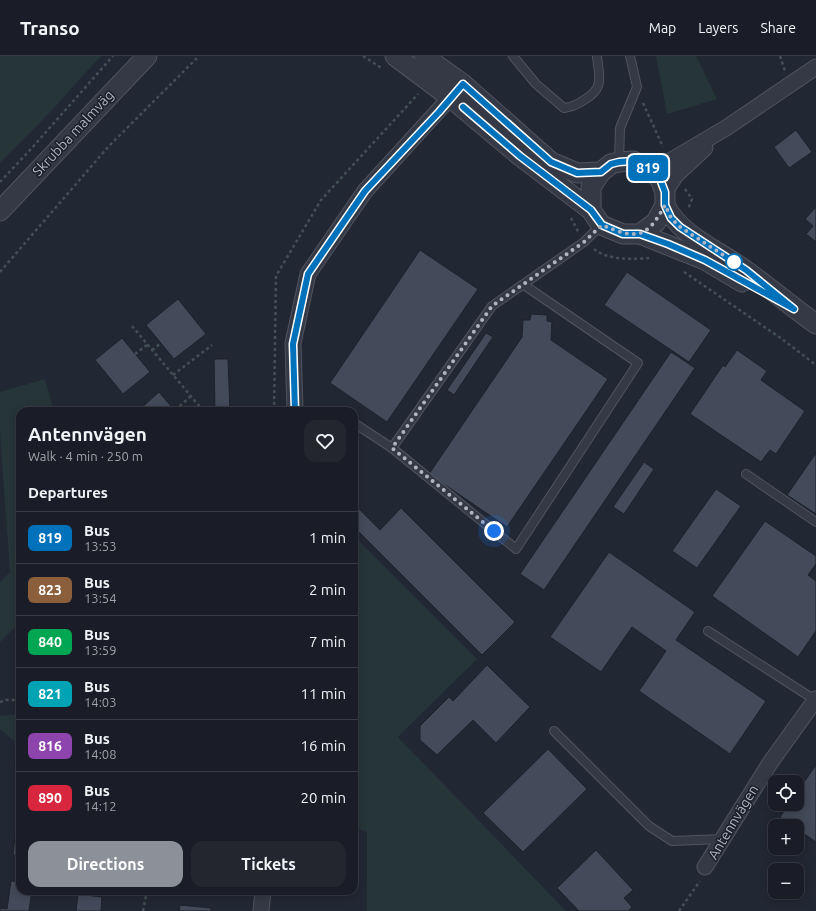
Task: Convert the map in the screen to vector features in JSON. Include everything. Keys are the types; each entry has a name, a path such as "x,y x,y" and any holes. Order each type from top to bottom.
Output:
{"street":[{"name":"Skrubba malmväg","path":"0,211 147,56"},
{"path":"395,56 457,91 551,162 577,173 601,172"},
{"path":"424,56 520,156 596,218 623,234 640,234 705,260 794,309"},
{"path":"653,171 726,128 816,67"},
{"path":"295,407 293,344 308,274 365,191 457,91"},
{"path":"640,234 656,222 676,175 726,128"},
{"path":"596,218 592,187 601,172 611,164 633,161 653,171 660,179 671,218 680,227 746,270 794,309 816,324"},
{"name":"Antennvägen","path":"705,867 724,839 745,801 770,763 816,700"},
{"path":"261,911 263,895"}],"lane":[{"path":"513,56 536,84 564,108 574,107 595,94 599,82 596,56"},
{"path":"619,162 620,128 637,88 630,56"},
{"path":"392,448 492,306 584,242 596,218"},
{"path":"358,426 392,448 516,549 638,363 524,285"},
{"path":"746,474 816,522"},
{"path":"708,631 816,700"},
{"path":"554,731 650,826 672,841 724,839"}],"path":[{"path":"0,182 31,150 113,56"},
{"path":"0,272 108,147 199,56"},
{"path":"637,88 669,162"},
{"path":"680,269 816,365"},
{"path":"132,326 200,407"},
{"path":"152,350 161,343"},
{"path":"136,354 147,345"},
{"path":"173,375 212,345"},
{"path":"177,407 190,396"},
{"path":"0,702 6,700 16,700"},
{"path":"678,911 700,881 705,867"},
{"path":"143,911 145,895"}],"shaded area":[{"path":"0,56 101,56 50,112 0,163"},
{"path":"656,56 696,56 717,99 667,114"},
{"path":"45,379 53,407 16,407 16,626 0,642 0,582 10,572 0,431 0,392"},
{"path":"358,540 477,659 398,737 566,911 367,911 367,831 358,830"},
{"path":"16,714 16,742 0,729 0,716"}],"building":[{"path":"796,130 812,152 789,168 774,147"},
{"path":"816,207 816,242 806,234 813,226 805,219"},
{"path":"420,250 478,289 387,422 330,383"},
{"path":"627,272 711,330 689,362 604,305"},
{"path":"178,299 206,334 174,359 146,325"},
{"path":"531,314 547,315 547,321 552,322 551,340 608,379 507,527 429,474 522,337 523,320 530,320"},
{"path":"486,333 493,337 454,395 447,390"},
{"path":"122,338 150,372 123,394 95,360"},
{"path":"737,350 767,371 761,380 805,411 776,454 770,450 761,462 690,414 723,365 725,367"},
{"path":"671,352 695,368 544,590 520,574"},
{"path":"214,359 228,359 230,407 215,407"},
{"path":"159,392 172,407 142,407"},
{"path":"816,453 816,514 787,495"},
{"path":"644,462 654,469 624,514 613,507"},
{"path":"716,489 741,506 697,568 672,551"},
{"path":"358,508 380,530 401,508 515,622 482,655 358,531"},
{"path":"765,521 816,556 816,564 808,575 816,581 816,631 798,657 712,596"},
{"path":"609,552 695,612 676,640 766,701 730,754 639,691 666,651 632,627 601,672 550,637"},
{"path":"487,665 530,707 496,743 473,720 437,755 420,740 420,726 449,697 453,701"},
{"path":"548,749 587,789 523,852 483,813"},
{"path":"816,765 816,842 804,834 804,819 783,819 780,817 784,811 804,811 804,782"},
{"path":"16,827 16,855 13,855"},
{"path":"596,850 633,890 624,898 632,907 628,911 579,911 557,888"},
{"path":"11,881 16,882 16,895 31,895 29,911 0,911 0,908 7,909"},
{"path":"78,895 102,897 101,911 76,911"},
{"path":"180,905 211,908 211,911 179,911"}],"bus line":[{"name":"819","path":"295,407 293,344 308,274 365,191 439,112 463,84 551,162 577,173 601,172 611,164 619,162 633,161 647,166 660,179 665,192 665,205 671,218 680,227 746,270 794,309 705,260 640,234 623,234 602,225 591,210 553,183 463,107"}],"route":[{"path":"494,531 392,448 492,306 584,242 602,225 623,234 640,234 656,222 665,205 671,218 680,227 734,262"}]}
